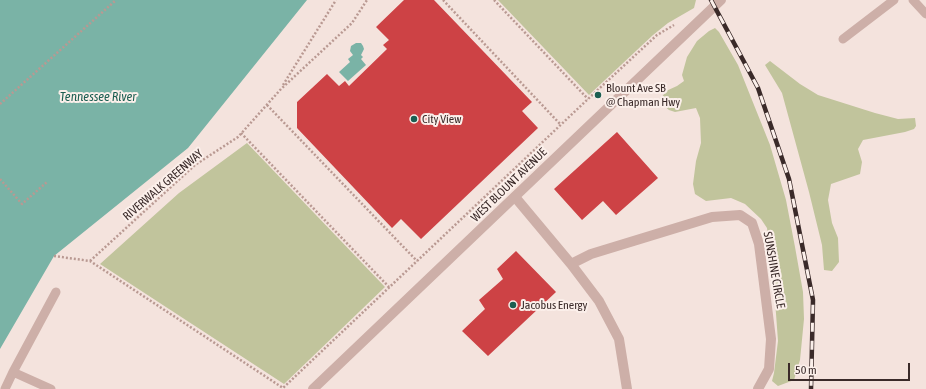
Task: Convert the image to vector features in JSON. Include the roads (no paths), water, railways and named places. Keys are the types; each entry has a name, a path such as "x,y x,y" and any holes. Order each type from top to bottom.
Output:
{"street":[{"name":"WEST BLOUNT AVENUE","path":"314,389 721,0"},
{"path":"515,197 571,264 599,301 619,339 627,389"},
{"name":"SUNSHINE CIRCLE","path":"571,264 592,254 712,217 740,215 752,223 759,244 771,339 769,369 758,389"}],"lane":[{"path":"843,38 894,0"},
{"path":"919,3 926,14"},
{"path":"5,389 56,292"},
{"path":"13,372 51,389"}],"water":[{"name":"Tennessee River","path":"0,0 307,0 188,148 54,256 0,349"},
{"path":"356,43 361,43 363,46 364,49 361,55 363,57 361,59 366,65 348,81 339,72 350,62 348,59 353,55 350,51 351,46"}],"railway":[{"path":"711,0 758,88 789,179 813,300 811,389"}],"place":[{"name":"Blount Ave SB @ Chapman Hwy","path":"598,95"},
{"name":"City View","path":"414,119"},
{"name":"Jacobus Energy","path":"513,305"}]}
